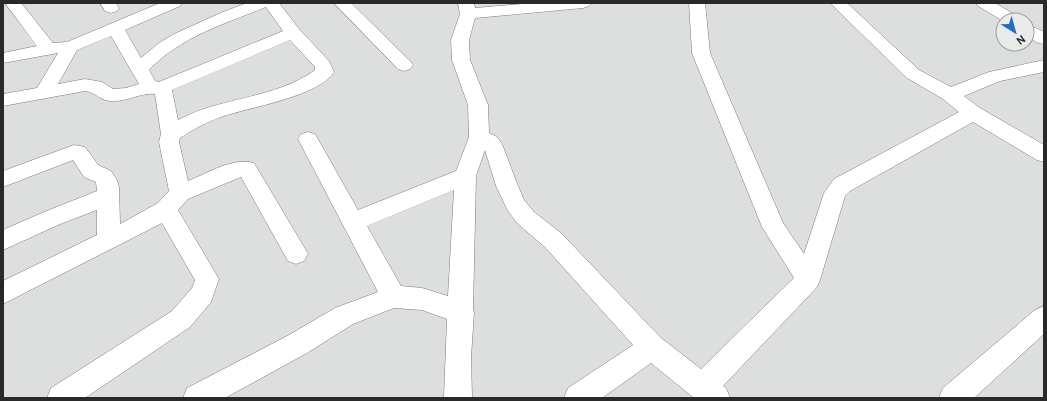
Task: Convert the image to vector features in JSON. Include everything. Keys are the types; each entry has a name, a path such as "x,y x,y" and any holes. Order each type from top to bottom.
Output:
{"street":[{"path":"13,3 48,49"},
{"path":"3,58 48,49 70,47 174,3"},
{"path":"140,69 149,58 181,37 261,3"},
{"path":"171,134 193,121 220,110 277,94 316,79 325,72 323,65 293,33 271,3"},
{"path":"342,3 404,65"},
{"path":"458,398 465,176 479,136 478,106 461,60 460,40 467,8 584,3"},
{"path":"697,3 700,53 774,227 808,280"},
{"path":"838,3 913,74 950,95 973,113 1044,155"},
{"path":"990,4 1002,12"},
{"path":"61,398 181,319 202,294 207,279 173,201 169,142 171,134 164,92 155,88 140,69 115,28"},
{"path":"3,100 84,85 96,86 110,95 127,94 155,88 293,33"},
{"path":"1035,34 1044,39"},
{"path":"44,92 70,47"},
{"path":"950,95 995,76 1044,66"},
{"path":"479,136 490,142 495,149 507,186 516,205 526,218 552,240 652,347 710,392 808,280 835,192 842,185 973,113"},
{"path":"308,139 394,296"},
{"path":"3,179 74,152 78,152 91,171 102,173 106,178 110,240"},
{"path":"3,293 147,221 173,201 237,170 247,169 296,254"},
{"path":"353,222 465,176"},
{"path":"3,240 52,218 108,197"},
{"path":"197,398 298,344 344,316 394,296 422,299 461,312"},
{"path":"953,398 1044,318"},
{"path":"578,398 652,347"}]}
